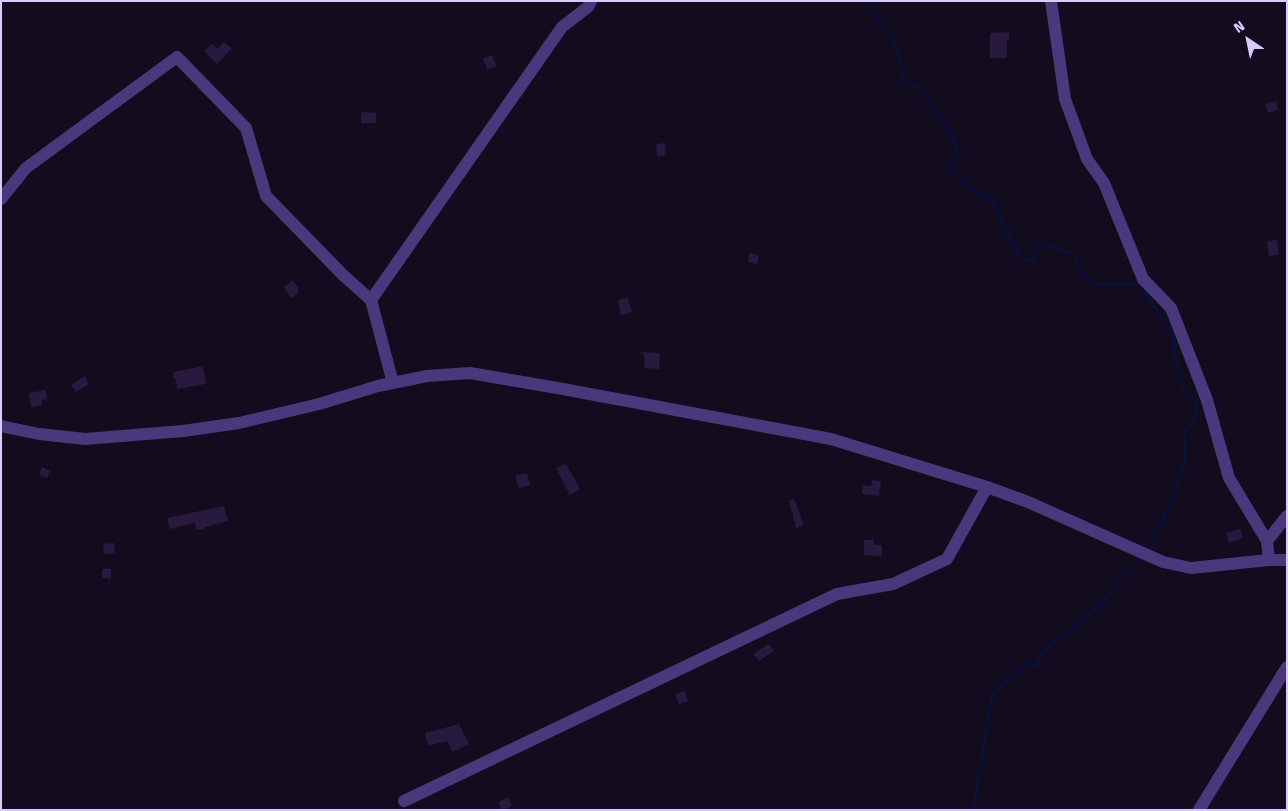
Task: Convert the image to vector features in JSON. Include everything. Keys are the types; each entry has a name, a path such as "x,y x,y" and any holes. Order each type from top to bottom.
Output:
{"street":[{"path":"371,300 562,27 588,8 591,1"},
{"path":"1051,1 1065,99 1087,160 1104,183 1144,279 1171,308 1206,400 1229,478 1266,541 1269,560"},
{"path":"1,200 26,168 177,57 246,128 266,196 342,275 371,300 393,383"},
{"path":"1,426 39,434 85,439 183,432 238,423 427,376 470,374 563,389 831,439 987,487 1028,502 1163,562 1191,568 1287,560"},
{"path":"404,801 838,594 893,584 947,559 987,487"},
{"path":"1266,541 1287,516"},
{"path":"1199,810 1287,667"}],"building":[{"path":"1009,32 1007,58 990,58 990,33"},
{"path":"224,42 232,48 217,64 204,51 212,44 217,49"},
{"path":"492,55 497,66 487,70 483,59"},
{"path":"1276,101 1278,110 1268,113 1265,104"},
{"path":"361,112 376,113 376,123 361,123"},
{"path":"665,143 666,155 657,156 656,144"},
{"path":"1277,240 1279,255 1269,256 1267,241"},
{"path":"749,253 759,255 757,264 748,262"},
{"path":"293,280 299,288 297,290 299,293 291,298 284,287"},
{"path":"628,297 632,312 621,315 618,300"},
{"path":"642,352 660,353 659,369 644,368 645,359"},
{"path":"203,366 206,384 177,389 173,372"},
{"path":"85,376 89,384 76,392 71,385"},
{"path":"46,390 47,399 41,400 42,405 31,407 29,393"},
{"path":"566,464 580,489 570,495 556,468"},
{"path":"42,467 50,471 47,478 39,475"},
{"path":"527,473 530,485 519,488 515,476"},
{"path":"872,480 881,481 879,496 862,494 863,485 871,486"},
{"path":"794,499 804,525 796,528 789,500"},
{"path":"224,506 228,521 205,527 205,529 196,530 195,523 170,529 167,518"},
{"path":"1240,529 1243,538 1229,543 1226,533"},
{"path":"864,540 874,540 874,545 882,545 882,556 864,555"},
{"path":"114,543 115,553 104,554 103,544"},
{"path":"102,569 111,569 111,579 102,578"},
{"path":"769,644 774,651 759,661 753,654"},
{"path":"685,691 688,701 679,704 675,694"},
{"path":"459,724 469,744 453,752 447,741 428,746 425,733"},
{"path":"508,797 512,806 502,810 498,802"}],"waterway":[{"path":"865,1 872,13 891,35 904,82 919,87 947,127 960,155 946,165 961,181 980,196 984,195 992,201 1020,258 1033,261 1035,252 1045,243 1075,255 1078,269 1095,284 1141,284 1150,301 1173,334 1174,351 1184,391 1190,395 1197,406 1194,421 1184,434 1185,460 1175,495 1146,549"},
{"path":"973,810 992,695 1024,667 1037,665 1042,653 1103,603 1125,571 1136,565 1140,559"}]}
